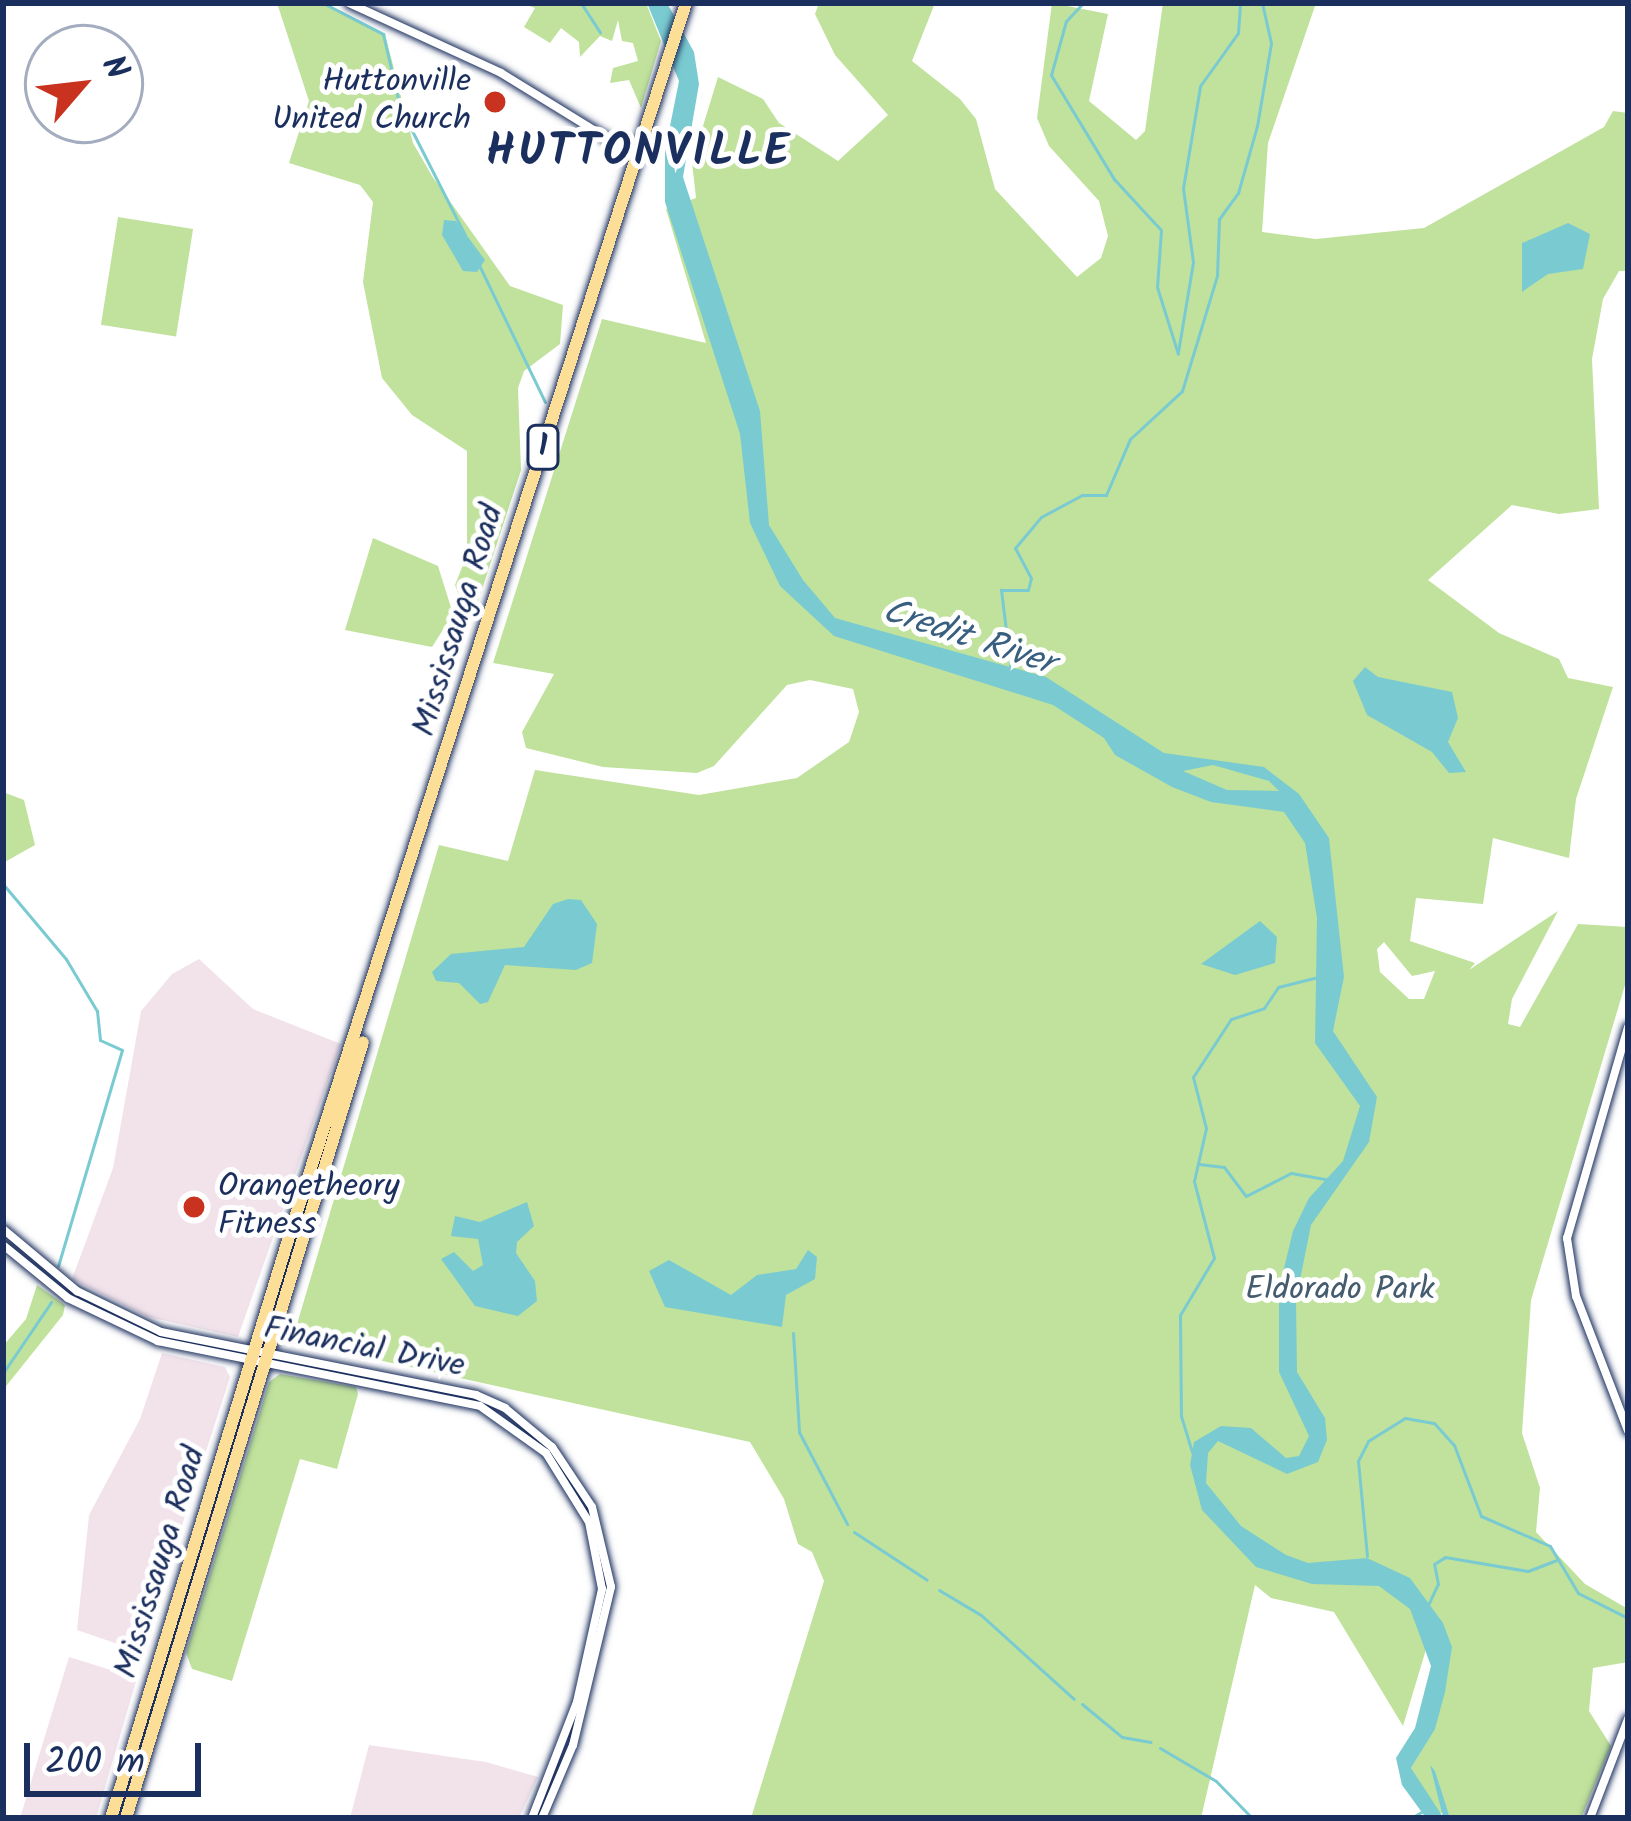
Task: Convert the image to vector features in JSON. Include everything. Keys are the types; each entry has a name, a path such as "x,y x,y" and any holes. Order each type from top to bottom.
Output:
{"main road":[{"name":"Mississauga Road","path":"111,1818 686,3"},
{"name":"Mississauga Road","path":"126,1818 260,1357"}],"street":[{"path":"350,3 501,73 636,155"},
{"path":"1628,1027 1567,1238 1576,1296 1628,1431"},
{"name":"Financial Drive","path":"3,1229 52,1274 107,1308 178,1337 480,1406 530,1437 575,1492 598,1553 600,1606 571,1719 532,1818"},
{"name":"Financial Drive","path":"3,1245 52,1288 111,1322 175,1347 476,1395 526,1423 582,1486 607,1550 609,1606 573,1745 542,1818"},
{"path":"1591,1818 1628,1719"}],"shaded area":[{"path":"199,959 253,1009 341,1044 238,1337 148,1317 72,1279 113,1168 141,1011 172,974"},
{"path":"162,1353 225,1367 230,1377 141,1652 77,1630 89,1515 140,1419"},
{"path":"69,1657 137,1678 96,1818 20,1818"},
{"path":"369,1745 486,1762 538,1777 519,1818 350,1818"}],"green space":[{"path":"277,3 326,3 385,34 413,143 432,176 510,286 563,305 560,344 524,371 518,388 521,470 470,626 455,585 467,555 467,451 412,415 382,378 363,282 373,202 360,185 289,163 309,101"},
{"path":"522,3 646,3 661,41 641,108 629,80 610,83 613,68 638,61 633,43 622,41 618,20 612,41 600,36 580,57 579,42 561,28 550,43 524,27 535,8"},
{"name":"Eldorado Park","path":"819,3 935,3 912,61 960,99 976,119 995,189 1077,277 1101,258 1108,236 1099,201 1049,146 1037,118 1052,3 1108,14 1089,101 1136,140 1145,131 1163,3 1316,3 1268,143 1262,232 1316,239 1424,228 1604,127 1613,111 1628,113 1628,271 1619,271 1603,299 1592,359 1599,509 1559,514 1512,505 1428,580 1499,633 1559,659 1568,678 1613,687 1576,799 1569,858 1493,838 1483,904 1416,898 1410,941 1475,963 1469,970 1558,911 1512,999 1508,1024 1520,1027 1578,924 1628,927 1628,975 1531,1300 1522,1433 1540,1488 1536,1532 1585,1584 1628,1609 1628,1662 1593,1668 1589,1711 1611,1746 1581,1818 1450,1818 1432,1768 1444,1813 1434,1813 1411,1768 1428,1739 1436,1616 1403,1726 1334,1612 1271,1598 1255,1585 1201,1818 751,1818 824,1581 812,1552 798,1544 784,1499 750,1442 292,1341 439,845 508,861 535,770 699,795 797,778 849,742 859,712 853,689 810,680 787,685 714,766 697,773 603,767 526,748 522,732 554,674 493,663 602,319 706,343 666,209 696,198 692,162 718,77 763,99 779,123 838,161 888,115 835,55 815,14","holes":["1384,942 1412,976 1435,971 1424,999 1409,999 1380,972 1377,949"]},
{"path":"118,217 193,229 176,337 101,325"},
{"path":"373,538 438,566 453,614 432,647 345,630"},
{"path":"3,792 24,800 35,845 3,863"},
{"path":"37,1285 65,1305 63,1315 3,1390 3,1346 26,1319"},
{"path":"280,1374 356,1387 358,1394 337,1469 300,1459 232,1681 192,1669 186,1653 269,1382"}],"water":[{"name":"Credit River","path":"647,3 667,3 694,52 699,84 683,177 760,411 769,525 803,580 835,618 1046,677 1164,753 1264,767 1299,794 1329,838 1344,977 1333,1031 1377,1097 1369,1142 1311,1225 1296,1300 1297,1372 1325,1418 1327,1440 1318,1462 1287,1474 1218,1441 1208,1453 1206,1483 1241,1526 1286,1555 1308,1563 1367,1558 1410,1578 1443,1623 1452,1647 1445,1692 1435,1729 1411,1768 1443,1817 1430,1765 1435,1771 1450,1818 1426,1818 1402,1785 1396,1758 1415,1728 1431,1666 1410,1609 1379,1586 1312,1584 1256,1567 1202,1510 1190,1465 1194,1442 1221,1426 1251,1428 1286,1458 1299,1456 1309,1436 1279,1372 1279,1289 1293,1231 1309,1198 1343,1161 1360,1106 1315,1043 1317,918 1305,843 1284,812 1211,802 1172,787 1115,755 1104,738 1053,705 834,636 780,586 750,523 740,434 665,202 665,151 679,81","holes":["1213,765 1269,781 1279,791 1227,790 1183,771"]},
{"path":"444,220 456,221 485,260 477,272 463,271 442,235"},
{"path":"1568,223 1590,234 1583,269 1548,274 1522,292 1522,243"},
{"path":"1365,667 1378,677 1452,692 1458,718 1448,742 1466,772 1449,773 1432,752 1367,715 1353,681"},
{"path":"581,900 597,924 592,963 576,970 505,965 488,1002 480,1004 459,983 436,981 432,972 451,954 524,947 553,904"},
{"path":"1260,921 1277,937 1275,963 1235,975 1201,964"},
{"path":"527,1202 534,1226 517,1242 516,1253 535,1281 537,1301 518,1316 475,1306 441,1259 454,1252 473,1271 483,1265 478,1239 451,1236 455,1216 480,1222"},
{"path":"808,1250 817,1257 815,1279 786,1295 782,1327 665,1307 649,1271 669,1260 731,1295 757,1275 796,1269"}],"waterway":[{"path":"323,3 383,34 400,107 465,235"},
{"path":"581,3 600,32"},
{"path":"1083,3 1066,21 1051,75 1114,179 1161,230 1157,287 1178,354"},
{"path":"1178,352 1193,262 1183,188 1200,86 1238,33 1240,3"},
{"path":"1011,671 1001,590 1028,590 1031,578 1015,548 1041,517 1082,495 1106,495 1130,439 1182,391 1217,276 1219,219 1238,193 1257,126 1271,43 1262,3"},
{"path":"479,265 545,402"},
{"path":"3,884 66,959 97,1011 100,1040 122,1050 58,1266"},
{"path":"1192,1452 1181,1417 1180,1315 1214,1258 1194,1181 1206,1128 1193,1077 1231,1019 1264,1008 1278,987 1315,978"},
{"path":"1199,1164 1224,1167 1246,1196 1291,1173 1330,1180"},
{"path":"3,1373 51,1302"},
{"path":"793,1333 799,1432 847,1524"},
{"path":"1367,1556 1358,1461 1368,1441 1405,1418 1434,1423 1454,1445 1481,1516 1550,1546 1578,1593 1628,1618"},
{"path":"854,1532 927,1580"},
{"path":"1428,1605 1438,1584 1434,1564 1445,1557 1528,1571 1556,1560"},
{"path":"939,1590 981,1615 1074,1699"},
{"path":"1082,1704 1122,1737 1151,1742"},
{"path":"1160,1748 1216,1781 1252,1818"},
{"path":"1411,1818 1425,1810"}],"place":[{"name":"Huttonville United Church","path":"495,102"},
{"name":"Orangetheory Fitness","path":"194,1207"}],"district":[{"name":"HUTTONVILLE","path":"639,154"}]}
